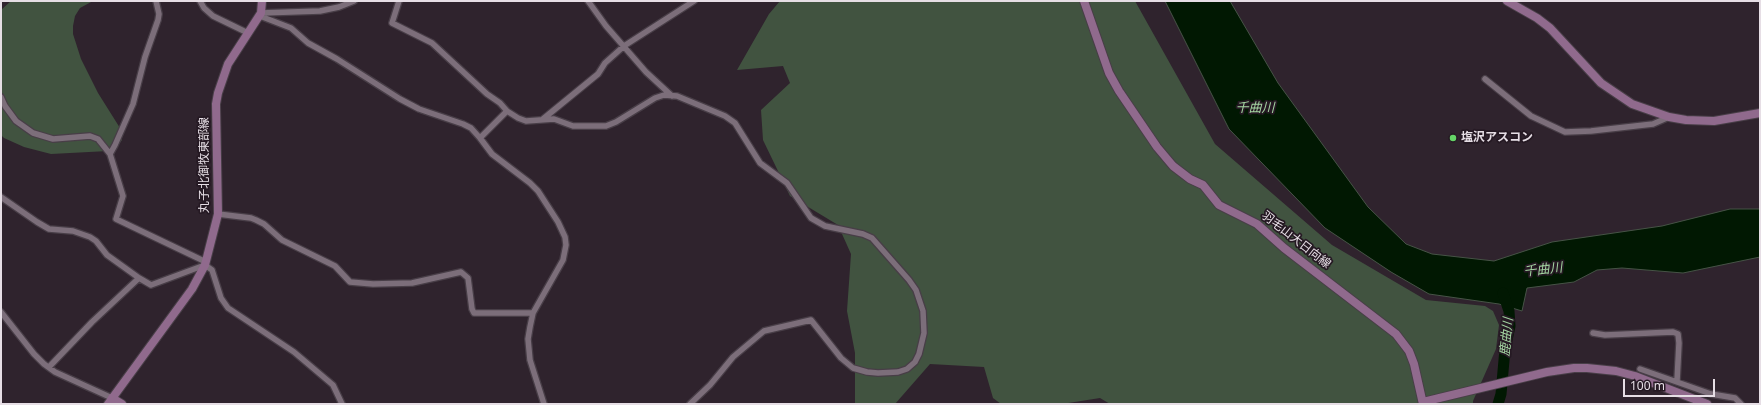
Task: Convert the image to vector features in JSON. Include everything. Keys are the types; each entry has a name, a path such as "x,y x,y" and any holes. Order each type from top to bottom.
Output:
{"main road":[{"path":"260,14 262,1"},
{"name":"羽毛山大日向線","path":"1084,1 1109,73 1119,91 1173,166 1190,179 1203,185 1219,205 1257,224 1279,244 1396,334 1409,351 1414,364 1423,403"},
{"path":"1507,1 1537,18 1550,28 1560,37 1601,83 1632,104 1669,117 1686,120 1714,121 1760,113"},
{"name":"丸子北御牧東部線","path":"110,401 192,289 205,264 218,214 216,104 218,93 228,64 260,14"},
{"path":"1423,403 1547,372 1574,368 1588,368 1611,370 1635,376 1707,404"},
{"path":"110,401 122,404"}],"street":[{"path":"110,154 133,104 145,57 158,20 159,14 156,1"},
{"path":"200,1 204,8 213,16 248,33"},
{"path":"260,14 320,11 339,7 354,1"},
{"path":"399,1 392,23 432,43 487,94 500,103 507,111 526,121 554,119 573,126 606,126 616,122 655,98 672,96 677,96 725,116 735,123 760,163 787,183 811,218 825,226 863,234 872,238 913,285 918,297 924,321 922,346 915,362 907,369 889,373 867,372 853,368 846,364 811,320 764,331 735,355 710,385 690,404"},
{"path":"588,1 646,72 672,96"},
{"path":"542,119 598,74 605,63 624,46 694,1"},
{"path":"260,14 291,28 308,43 338,59 400,99 419,109 464,124 480,138 492,154 538,191 565,237 566,245 563,260 533,313 529,333 528,348 530,360 544,404"},
{"path":"1485,79 1531,116 1565,132 1592,131 1653,124 1669,117"},
{"path":"1,97 5,106 16,121 33,133 53,139 90,136 98,139 110,154 123,196 116,219 205,264 212,270 221,298 228,308 294,352 333,385 342,404"},
{"path":"480,138 507,111"},
{"path":"1,197 36,222 49,229 73,231 90,237 96,241 107,255 151,286 205,264"},
{"path":"218,214 251,218 264,224 282,240 335,266 350,282 373,284 412,283 461,272 468,278 472,309 474,313 533,313"},
{"path":"49,367 92,322 139,278"},
{"path":"1,312 34,354 55,372 110,401"},
{"path":"1593,333 1605,335 1674,332 1678,334 1677,381"},
{"path":"1640,369 1711,394 1735,398 1741,404"}],"shaded area":[{"path":"11,1 93,1 80,8 75,16 73,34 81,59 98,93 120,128 122,140 117,147 108,151 51,154 24,147 4,138 1,135 1,10"},
{"path":"780,1 1135,1 1215,144 1332,245 1426,300 1485,306 1493,311 1499,325 1496,349 1473,404 1110,404 1100,398 1062,404 1001,404 993,398 984,367 930,364 895,404 855,404 855,353 847,311 851,254 838,225 790,196 763,140 761,110 790,83 783,66 737,70 769,14"}],"water":[{"name":"千曲川","path":"1165,1 1230,1 1278,83 1368,207 1406,244 1432,254 1494,261 1552,242 1662,226 1730,209 1760,209 1760,257 1683,273 1622,268 1597,270 1574,282 1527,288 1522,311 1499,304 1429,294 1391,272 1325,228 1229,129"}],"waterway":[{"name":"鹿曲川","path":"1498,404 1501,394 1505,349 1510,326 1509,311 1503,293"}],"place":[{"name":"塩沢アスコン","path":"1453,138"}]}
